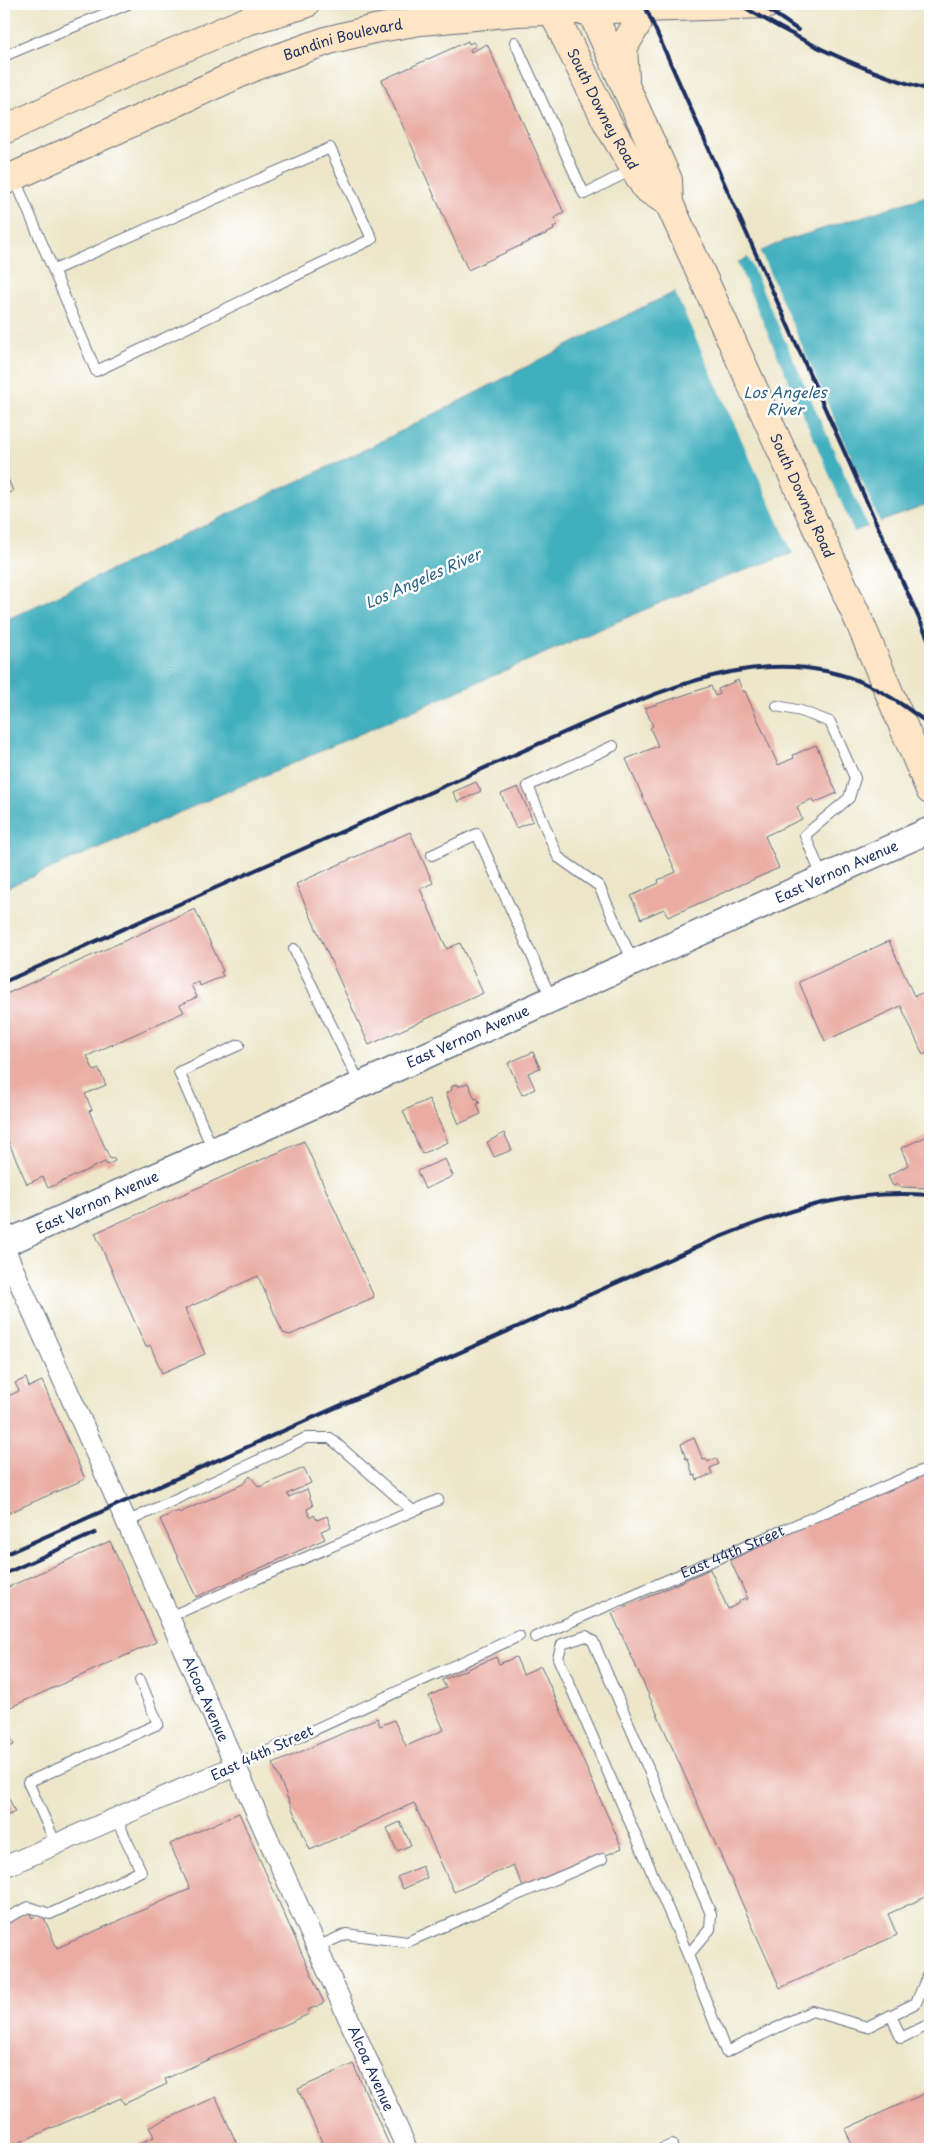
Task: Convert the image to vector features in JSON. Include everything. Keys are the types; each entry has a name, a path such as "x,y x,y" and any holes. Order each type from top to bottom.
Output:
{"main road":[{"path":"4,130 134,69 247,21 305,4"},
{"name":"Bandini Boulevard","path":"9,178 256,66 329,40 374,29 421,21 551,8 646,8 768,4"},
{"name":"South Downey Road","path":"590,7 668,180 669,203 860,623 930,790"},
{"name":"South Downey Road","path":"551,8 591,93 646,188 669,203"},
{"path":"625,84 623,48 646,8"}],"street":[{"name":"East Vernon Avenue","path":"4,1244 930,830"},
{"name":"Alcoa Avenue","path":"4,1248 407,2149"},
{"name":"East 44th Street","path":"4,1866 236,1766"}],"lane":[{"path":"4,56 128,4"},
{"path":"515,42 584,194 635,168"},
{"path":"9,178 54,270 96,371 372,239 330,148 54,270"},
{"path":"777,706 801,711 830,722 855,778 849,798 805,835 822,878"},
{"path":"614,746 528,786 558,857 599,886 634,963"},
{"path":"432,855 477,834 552,999"},
{"path":"294,949 361,1085"},
{"path":"213,1150 179,1072 239,1045"},
{"path":"126,1522 306,1438 330,1438 413,1511"},
{"name":"East 44th Street","path":"535,1637 930,1467"},
{"path":"169,1617 438,1500"},
{"path":"555,1628 562,1644 558,1658 688,1955 726,2052 812,2011 868,2027 916,2003 930,1970"},
{"name":"East 44th Street","path":"236,1766 519,1636"},
{"path":"562,1644 586,1636 593,1642 711,1914 710,1930 688,1955"},
{"path":"56,1844 28,1782 158,1724 140,1680"},
{"path":"4,1918 29,1907 50,1914 141,1871 116,1818"},
{"path":"317,1947 346,1934 407,1942 602,1859"},
{"path":"891,2015 901,2038 930,2024"}],"water":[{"name":"Los Angeles River","path":"930,195 930,504 690,590 4,889 4,621 374,445 637,310 781,242"}],"pier":[{"path":"759,249 881,525 869,529 747,255"},
{"path":"736,260 855,534 794,556 674,290"}],"building":[{"path":"468,41 469,44 473,42 476,46 470,49 471,52 487,44 564,213 554,218 557,225 553,227 554,230 468,270 382,80"},
{"path":"4,469 13,491 4,495"},
{"path":"738,680 743,692 745,691 778,765 794,758 793,755 816,745 837,793 814,803 812,799 797,807 802,819 765,836 779,868 668,917 664,909 641,919 631,896 659,883 658,880 676,872 626,759 658,746 650,728 653,726 645,708 711,686 715,696 720,694 718,689"},
{"path":"476,782 481,791 458,802 453,792"},
{"path":"518,787 533,821 516,828 501,794"},
{"path":"410,832 433,883 420,889 447,949 460,943 483,993 369,1045 296,884"},
{"path":"195,909 223,971 221,972 223,976 200,986 199,982 191,985 197,997 180,1005 184,1012 87,1056 94,1071 99,1069 106,1085 85,1094 92,1110 89,1111 110,1159 114,1158 115,1161 107,1165 105,1162 48,1188 43,1177 27,1184 4,1132 4,995"},
{"path":"889,941 914,996 925,992 930,1004 930,1051 923,1055 901,1006 825,1041 799,982"},
{"path":"533,1052 540,1068 528,1073 535,1089 522,1095 508,1063"},
{"path":"468,1083 475,1099 477,1098 480,1103 477,1104 481,1114 459,1124 446,1093 457,1084 458,1087"},
{"path":"429,1099 448,1142 422,1154 403,1111"},
{"path":"504,1133 512,1150 494,1157 487,1142"},
{"path":"930,1135 930,1188 900,1187 898,1184 893,1186 888,1176 908,1165 901,1148"},
{"path":"304,1141 374,1297 290,1335 283,1333 258,1276 185,1309 205,1354 162,1373 150,1345 146,1347 95,1233"},
{"path":"445,1159 453,1176 425,1189 417,1171"},
{"path":"26,1378 29,1387 42,1381 85,1479 4,1515 4,1398 19,1391 15,1383"},
{"path":"694,1438 703,1460 706,1459 708,1462 716,1458 719,1464 710,1468 712,1474 697,1480 695,1475 693,1476 681,1444"},
{"path":"304,1468 311,1483 287,1494 289,1497 307,1489 313,1506 307,1509 310,1518 314,1515 317,1520 327,1516 331,1527 321,1531 325,1539 196,1597 160,1519 178,1511 179,1513 243,1484 250,1476 259,1487"},
{"path":"930,1470 930,1895 888,1914 897,1935 780,1988 612,1613 710,1569 728,1609 745,1598 746,1600 748,1599 730,1560"},
{"path":"110,1541 156,1642 4,1710 4,1589"},
{"path":"496,1657 499,1664 516,1657 523,1674 541,1666 622,1848 525,1891 513,1865 454,1892 414,1803 310,1850 273,1764 377,1718 380,1726 394,1720 406,1746 444,1730 429,1696 446,1688 442,1680"},
{"path":"4,1723 14,1745 4,1749"},
{"path":"4,1787 15,1812 4,1817"},
{"path":"239,1813 324,2003 308,2010 309,2014 165,2079 167,2084 124,2104 121,2098 4,2149 4,1923 29,1911 32,1918 42,1913 57,1948 190,1889 170,1844"},
{"path":"400,1822 411,1845 397,1851 387,1828"},
{"path":"422,1866 427,1878 403,1889 397,1877"},
{"path":"353,2064 391,2149 325,2149 298,2089"},
{"path":"930,2091 930,2149 854,2149 845,2129"},
{"path":"216,2097 239,2149 126,2149 154,2137 149,2127"}],"railway":[{"path":"644,4 930,643"},
{"path":"739,4 831,54 880,74 930,90"},
{"path":"760,4 798,30"},
{"path":"4,982 599,717 697,680 730,672 764,667 798,667 832,672 875,688 900,703 930,725"},
{"path":"4,1555 742,1228 794,1210 846,1198 873,1195 930,1195"},
{"path":"4,1574 95,1533"}]}
